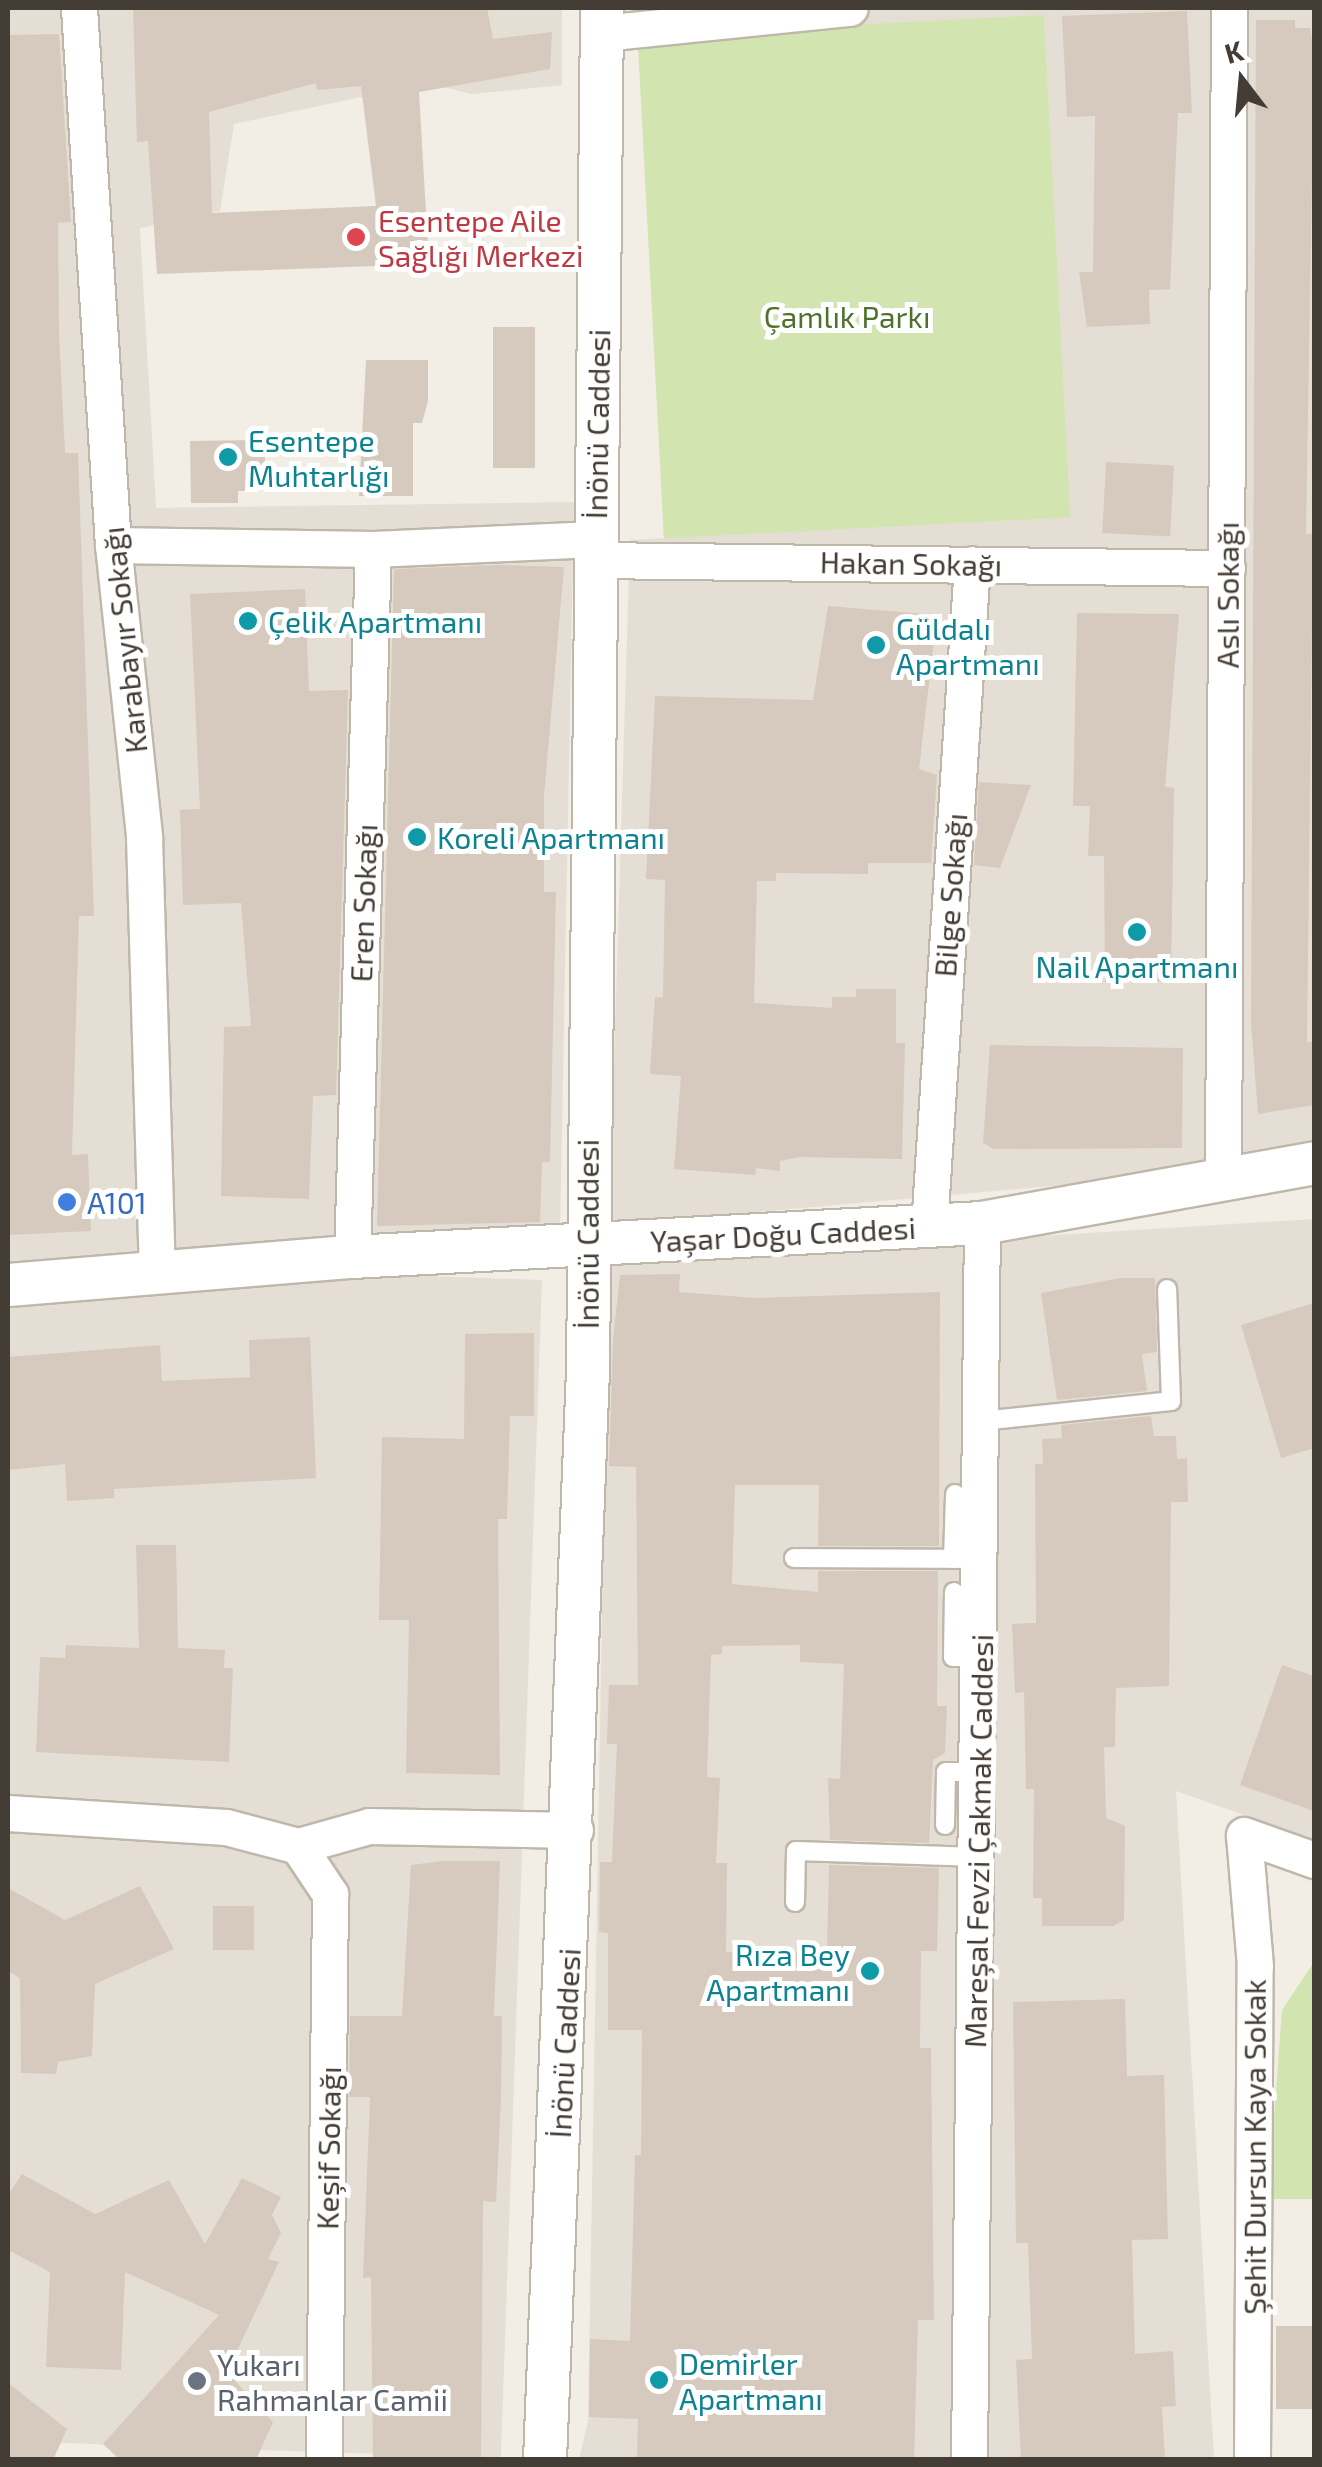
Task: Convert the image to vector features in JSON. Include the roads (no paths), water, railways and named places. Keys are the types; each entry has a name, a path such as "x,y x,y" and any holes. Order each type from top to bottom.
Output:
{"street":[{"name":"Karabayır Sokağı","path":"79,8 113,544 144,838 157,1272"},
{"path":"602,20 850,8"},
{"name":"Aslı Sokağı","path":"1223,1182 1229,8"},
{"name":"İnönü Caddesi","path":"545,2460 575,1830 602,20"},
{"name":"Hakan Sokağı","path":"113,544 596,550 972,564 1228,568"},
{"name":"Eren Sokağı","path":"352,1257 374,548"},
{"name":"Bilge Sokağı","path":"929,1227 972,564"},
{"name":"Yaşar Doğu Caddesi","path":"8,1285 352,1257 982,1223 1314,1163"},
{"name":"Mareşal Fevzi Çakmak Caddesi","path":"970,2460 980,1657 967,1559 981,1421 982,1223"},
{"path":"8,1813 226,1827 298,1846 369,1826 575,1830"},
{"name":"Şehit Dursun Kaya Sokak","path":"1252,2460 1255,1966 1244,1835 1314,1860"},
{"name":"Keşif Sokağı","path":"298,1846 330,1894 324,2460"}],"lane":[{"path":"981,1421 1171,1401 1167,1288"},
{"path":"794,1558 967,1559 955,1494"},
{"path":"954,1592 954,1657 980,1657"},
{"path":"945,1825 946,1772 980,1772"},
{"path":"795,1902 796,1851 979,1858"}],"place":[{"name":"Esentepe Aile Sağlığı Merkezi","path":"356,237"},
{"name":"Esentepe Muhtarlığı","path":"228,457"},
{"name":"Çelik Apartmanı","path":"248,621"},
{"name":"Güldalı Apartmanı","path":"876,645"},
{"name":"Koreli Apartmanı","path":"417,837"},
{"name":"Nail Apartmanı","path":"1137,932"},
{"name":"A101","path":"67,1202"},
{"name":"Rıza Bey Apartmanı","path":"870,1971"},
{"name":"Demirler Apartmanı","path":"659,2380"},
{"name":"Yukarı Rahmanlar Camii","path":"197,2381"}],"park label":[{"name":"Çamlık Parkı","path":"847,316"}]}
